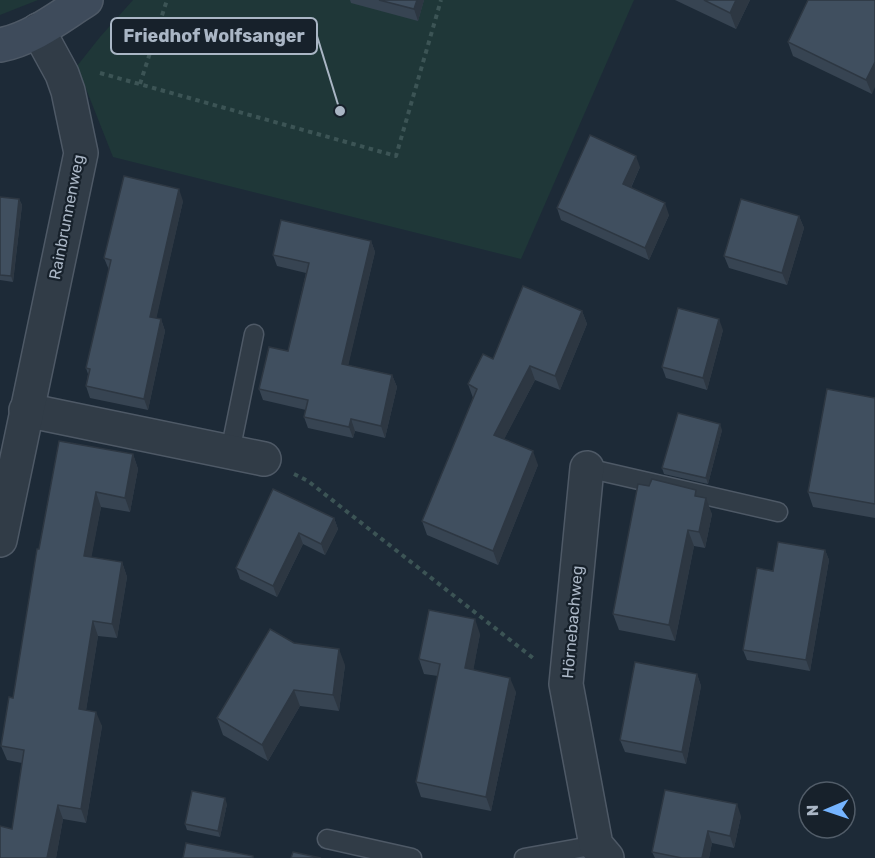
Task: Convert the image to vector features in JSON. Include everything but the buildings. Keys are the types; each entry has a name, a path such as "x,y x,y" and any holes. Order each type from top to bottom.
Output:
{"street":[{"path":"0,45 38,30 86,0"},
{"name":"Rainbrunnenweg","path":"0,540 81,153 68,91 62,74 38,30"},
{"path":"26,410 264,459"},
{"name":"Hörnebachweg","path":"587,468 566,684 602,851"}],"lane":[{"path":"230,452 254,334"},
{"path":"587,468 778,512"},
{"path":"327,839 412,858"},
{"name":"Hörnebachweg","path":"524,858 602,851"}],"path":[{"path":"140,84 167,0"},
{"path":"62,74 90,71 396,156 441,0"},
{"path":"264,459 308,481 566,684"}],"green space":[{"path":"0,0 38,0 0,15"},
{"path":"133,0 634,0 521,259 113,157 77,66"}],"place":[{"name":"Friedhof Wolfsanger","path":"340,111"}]}
